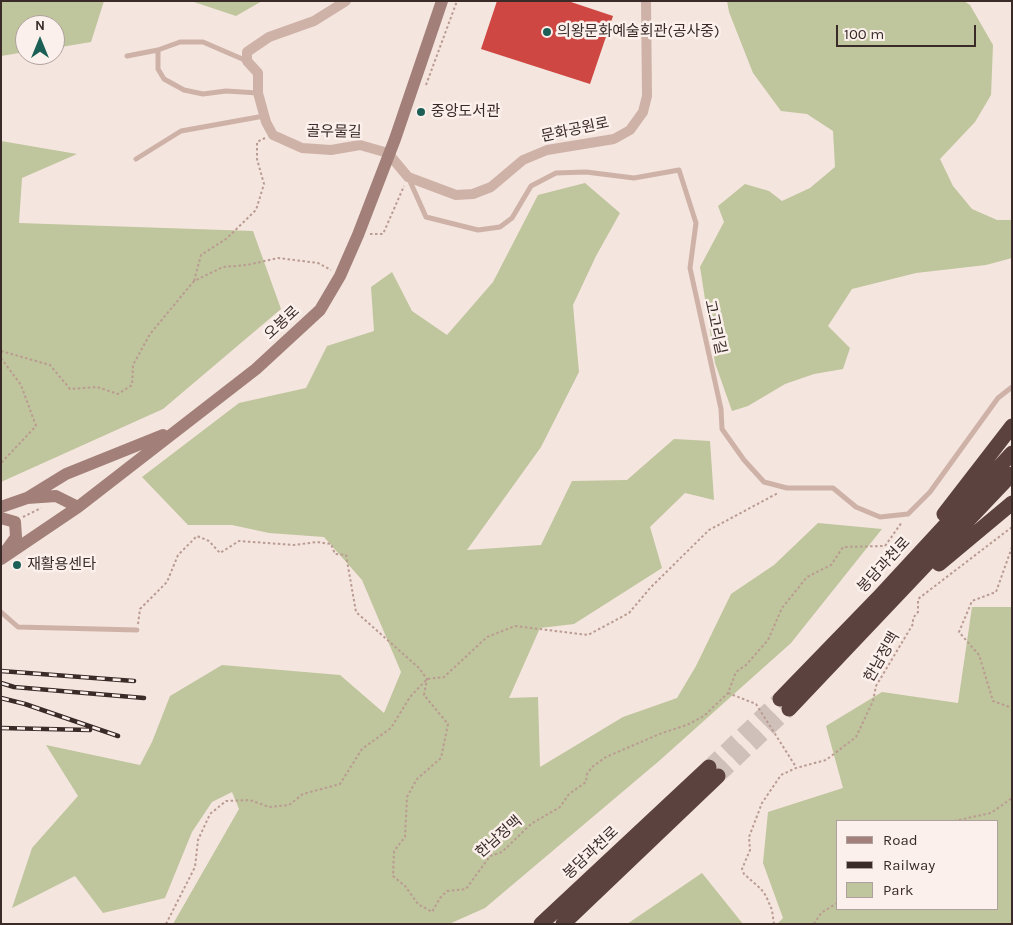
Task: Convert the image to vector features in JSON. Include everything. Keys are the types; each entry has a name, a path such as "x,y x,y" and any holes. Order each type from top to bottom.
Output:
{"highway":[{"path":"883,602 1012,426"},
{"name":"봉담과천로","path":"883,602 1012,454"},
{"name":"봉담과천로","path":"785,704 883,602 1012,474"},
{"path":"883,602 1012,503"},
{"name":"봉담과천로","path":"542,924 713,771 563,924"},
{"path":"532,924 579,889"}],"street":[{"path":"273,135 264,116 258,93 258,73 246,61 247,52 269,37 314,21 346,1"},
{"name":"문화공원로","path":"388,153 408,177 456,196 473,194 491,187 523,160 547,150 614,139 630,130 644,112 647,96 646,1"},
{"name":"오봉로","path":"1,558 78,507 180,429 256,369 320,310 340,276 358,235 440,4"},
{"name":"골우물길","path":"273,135 302,148 330,150 360,145 388,153"},
{"path":"1,507 27,498 66,474 180,429"},
{"path":"27,498 56,496 78,507"},
{"path":"1,518 15,522 16,537 1,558"}],"lane":[{"path":"127,56 158,50 180,42 202,42 246,61"},
{"path":"158,50 158,70 164,79 184,90 202,94 226,91 258,93"},
{"path":"136,159 181,131 264,116"},
{"name":"고고리길","path":"408,177 426,217 478,230 500,227 512,218 532,186 556,173 586,172 634,178 679,170 696,223 690,268 720,409 722,429 744,460 764,482 787,488 833,488 856,507 880,517 908,514"},
{"path":"908,514 930,492 998,398 1012,387"},
{"path":"1,612 18,626 136,630"}],"path":[{"path":"424,90 457,1"},
{"path":"194,281 201,255 226,239 256,210 264,184 257,159 257,142 273,135"},
{"path":"358,235 383,234 408,177"},
{"path":"1,351 50,365 70,389 97,387 118,394 132,385 133,365 150,334 194,281 223,267 247,265 278,258 318,263 340,276"},
{"path":"1,358 21,385 36,426 1,463"},
{"path":"166,924 195,867 198,840 210,814 226,802 250,800 269,807 289,805 303,794 340,784 362,749 391,728 410,697 427,679 444,677 487,637 515,626 588,635 629,613 651,587 709,530 787,488"},
{"name":"한남정맥","path":"427,679 424,695 448,724 441,758 417,779 407,798 405,837 394,851 393,876 405,886 418,904 432,912 440,898 447,891 466,889 490,856 502,852 531,824 560,807 568,794 586,782 586,774 592,767 606,757 662,733 687,725 704,716 728,693 736,672 746,665 768,640 782,608 807,577 831,565 843,547 885,546 908,514"},
{"name":"한남정맥","path":"774,924 772,910 766,896 744,874 742,869 750,850 749,837 762,803 780,775 796,768 826,760 856,738 873,701 876,686 918,612 918,599 1012,527"},
{"path":"136,630 140,609 167,582 178,555 197,536 209,541 220,553 239,541 279,545 324,542 331,544 335,554 346,555 356,612 419,668 427,679"},
{"path":"1012,547 996,592 972,601 959,632 979,655 992,701 1012,708"},
{"path":"728,693 756,704 796,768"},
{"path":"959,820 991,813 1012,798"},
{"path":"814,924 821,913 836,904"}],"green space":[{"path":"1,1 104,1 91,42 65,46 65,15 15,15 15,54 1,56"},
{"path":"191,1 262,1 236,16"},
{"path":"727,1 964,1 970,5 993,45 991,95 975,122 940,159 953,186 972,209 997,220 1012,220 1012,258 986,265 916,273 852,289 828,326 850,348 843,369 814,374 785,384 748,406 732,411 715,363 700,267 724,222 718,206 745,184 769,191 782,201 810,188 835,167 833,131 807,114 781,111 753,73 729,12"},
{"path":"1,141 77,154 22,178 19,223 253,231 281,309 163,409 1,482"},
{"path":"585,183 620,213 596,256 573,305 579,372 541,447 467,550 541,545 572,481 627,480 674,439 710,441 714,500 685,493 650,527 662,568 574,624 540,628 509,698 538,697 540,767 623,717 677,698 696,666 731,594 774,565 818,523 882,529 791,643 659,761 485,908 449,924 173,924 239,809 232,792 212,802 192,832 165,898 103,913 75,876 12,908 32,848 78,796 46,745 140,765 152,742 170,696 222,665 340,675 384,713 401,672 362,580 324,537 269,533 232,525 188,525 142,477 239,403 306,388 327,346 374,331 371,287 392,272 412,311 447,335 493,282 538,195"},
{"path":"972,607 1012,607 1012,924 777,924 783,918 763,863 768,812 843,788 826,726 882,692 958,703"},
{"path":"702,873 743,924 627,924"}],"building":[{"name":"의왕문화예술회관(공사중)","path":"497,1 568,1 613,16 590,84 481,49"}],"tunnel":[{"path":"709,767 780,699"},
{"path":"718,776 789,709"}],"railway":[{"path":"1,671 134,681"},
{"path":"1,683 14,687 144,698"},
{"path":"1,698 25,704 118,736"},
{"path":"1,728 90,730"}],"place":[{"name":"의왕문화예술회관(공사중)","path":"547,32"},
{"name":"중앙도서관","path":"421,112"},
{"name":"재활용센타","path":"17,565"}]}
